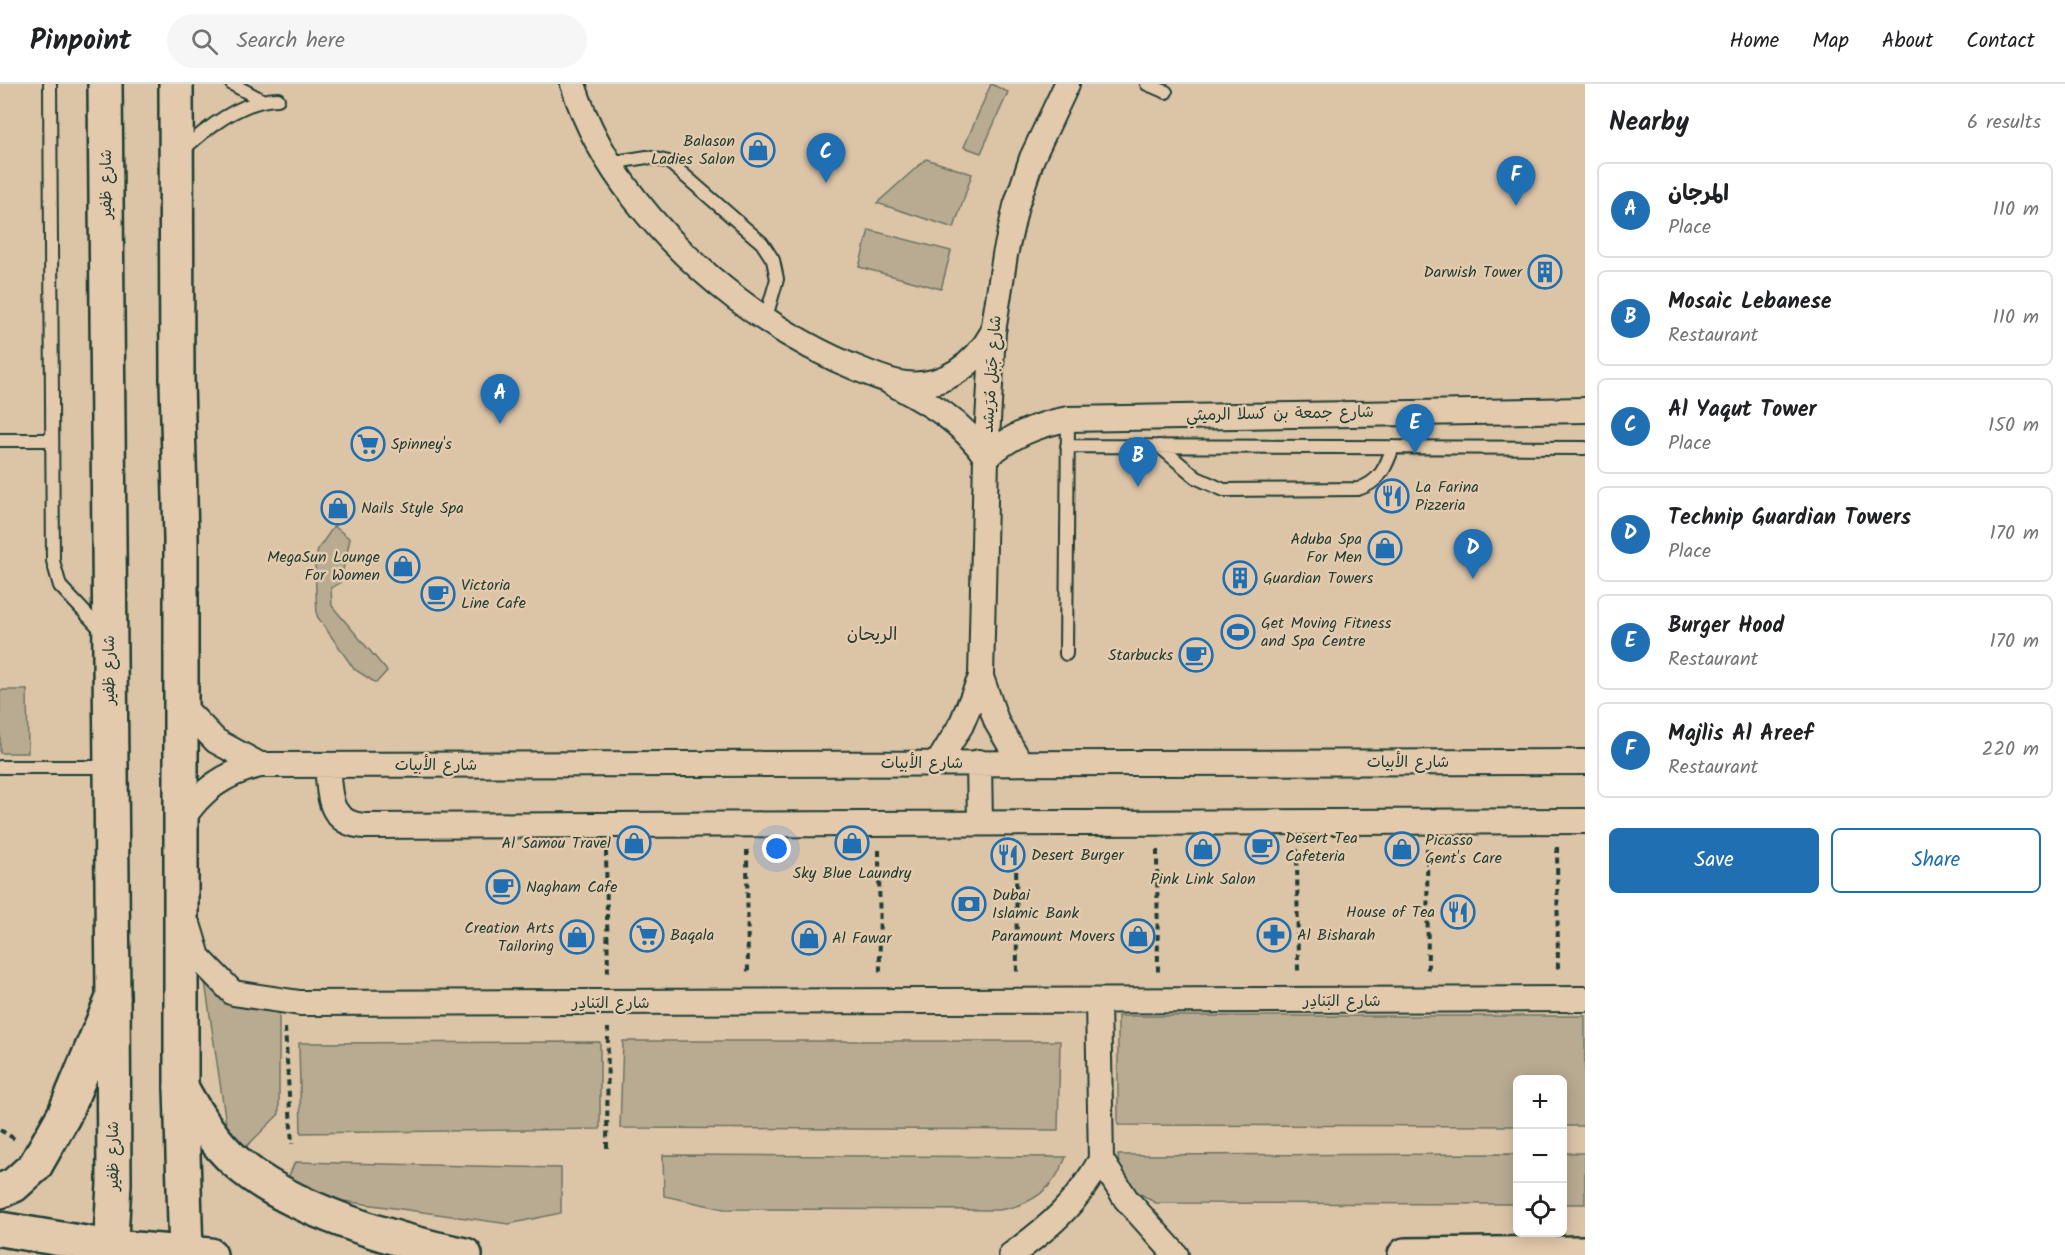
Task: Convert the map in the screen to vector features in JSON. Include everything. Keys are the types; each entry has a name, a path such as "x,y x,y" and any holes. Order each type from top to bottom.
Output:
{"main road":[{"name":"شارع ظفير","path":"105,84 114,1184 110,1251"},
{"path":"176,84 182,706 181,1087 185,1255"},
{"path":"0,1191 14,1185 35,1166 64,1115 113,999"},
{"path":"181,1087 194,1112 223,1149 271,1188 292,1199 365,1227 465,1255"},
{"path":"0,1229 110,1251 210,1255"},
{"path":"1405,1255 1585,1253"}],"street":[{"path":"573,84 580,107 609,163 635,199 693,261 730,292 823,352 890,382 946,413 973,438 986,457"},
{"name":"شارع جَبَل مُرَيشد","path":"1020,762 997,723 981,676 986,457 993,332 1005,255 1016,206 1032,158 1067,84"},
{"path":"890,382 920,384 950,376 975,358 993,332"},
{"name":"شارع جمعة بن كسلا الرميثي","path":"986,457 1022,432 1044,423 1068,419 1585,410"},
{"name":"شارع جَبَل مُرَيشد","path":"938,763 961,725 981,676"},
{"name":"شارع الأبيات","path":"182,706 216,741 260,765"},
{"path":"979,762 980,823"},
{"name":"شارع الأبيات","path":"182,820 201,794 214,783 244,769 260,765 1585,762"},
{"path":"327,765 332,806 343,820 353,825 1585,821"},
{"name":"شارع البَنادِر","path":"181,900 198,957 233,993 300,1003 1585,999"},
{"path":"1098,1002 1101,1160 1126,1199 1176,1255"},
{"path":"1011,1255 1060,1218 1075,1201 1101,1160"}],"lane":[{"path":"50,84 53,561 56,578 65,593 109,638"},
{"path":"232,84 262,100"},
{"path":"1147,84 1166,92"},
{"path":"177,157 206,130 262,100 278,99"},
{"path":"609,163 647,157 669,162 762,243 773,260 777,279 766,317"},
{"path":"1066,654 1068,419"},
{"path":"0,440 52,440"},
{"path":"1067,446 1585,448"},
{"path":"1159,446 1205,484 1234,491 1358,489 1368,486 1384,472 1393,447"},
{"path":"0,767 109,767"}],"path":[{"path":"1426,821 1428,1000"},
{"path":"1556,821 1558,999"},
{"path":"1157,822 1159,1002"},
{"path":"1296,822 1298,1001"},
{"path":"879,823 880,1002"},
{"path":"1016,823 1018,1002"},
{"path":"606,824 609,1002 608,1148"},
{"path":"747,824 748,1002"},
{"path":"283,1000 292,1144"}],"shaded area":[{"path":"991,84 1008,92 981,153 964,147"},
{"path":"926,159 972,174 954,228 877,203"},
{"path":"869,230 951,251 941,289 859,267"},
{"path":"334,526 350,539 340,583 331,588 332,606 387,671 376,683 354,669 317,616 315,567 318,549"},
{"path":"0,690 27,690 28,753 0,753"},
{"path":"204,975 253,1009 279,1013 279,1114 240,1153 227,1130"},
{"path":"1118,1016 1585,1016 1585,1126 1567,1126 1567,1075 1513,1075 1513,1126 1118,1125"},
{"path":"623,1041 1060,1041 1058,1130 620,1128"},
{"path":"600,1042 600,1129 301,1133 299,1043"},
{"path":"1567,1153 1585,1153 1585,1204 1567,1204"},
{"path":"1513,1154 1513,1204 1156,1203 1141,1195 1124,1179 1118,1155"},
{"path":"663,1155 1066,1157 1055,1178 1040,1194 1022,1204 999,1210 724,1209 664,1196"},
{"path":"295,1162 561,1168 561,1213 509,1224 322,1198 287,1180"}],"place":[{"name":"Balason Ladies Salon","path":"758,150"},
{"name":"Al Yaqut Tower","path":"826,183"},
{"name":"Majlis Al Areef","path":"1516,206"},
{"name":"Darwish Tower","path":"1545,272"},
{"name":"المرجان","path":"500,424"},
{"name":"Spinney's","path":"368,444"},
{"name":"Burger Hood","path":"1415,454"},
{"name":"Mosaic Lebanese","path":"1138,487"},
{"name":"La Farina Pizzeria","path":"1392,496"},
{"name":"Nails Style Spa","path":"338,508"},
{"name":"Aduba Spa For Men","path":"1385,548"},
{"name":"MegaSun Lounge For Women","path":"403,566"},
{"name":"Guardian Towers","path":"1240,578"},
{"name":"Technip Guardian Towers","path":"1473,579"},
{"name":"Victoria Line Cafe","path":"438,594"},
{"name":"Get Moving Fitness and Spa Centre","path":"1238,632"},
{"name":"Starbucks","path":"1196,655"},
{"name":"Al Samou Travel","path":"634,843"},
{"name":"Sky Blue Laundry","path":"852,843"},
{"name":"Desert Tea Cafeteria","path":"1262,847"},
{"name":"Pink Link Salon","path":"1203,849"},
{"name":"Picasso Gent's Care","path":"1402,849"},
{"name":"Desert Burger","path":"1008,855"},
{"name":"Nagham Cafe","path":"503,887"},
{"name":"Dubai Islamic Bank","path":"969,904"},
{"name":"House of Tea","path":"1458,912"},
{"name":"Baqala","path":"647,935"},
{"name":"Al Bisharah","path":"1274,935"},
{"name":"Paramount Movers","path":"1138,936"},
{"name":"Creation Arts Tailoring","path":"577,937"},
{"name":"Al Fawar","path":"809,938"}],"district":[{"name":"الريحان","path":"872,635"}]}
